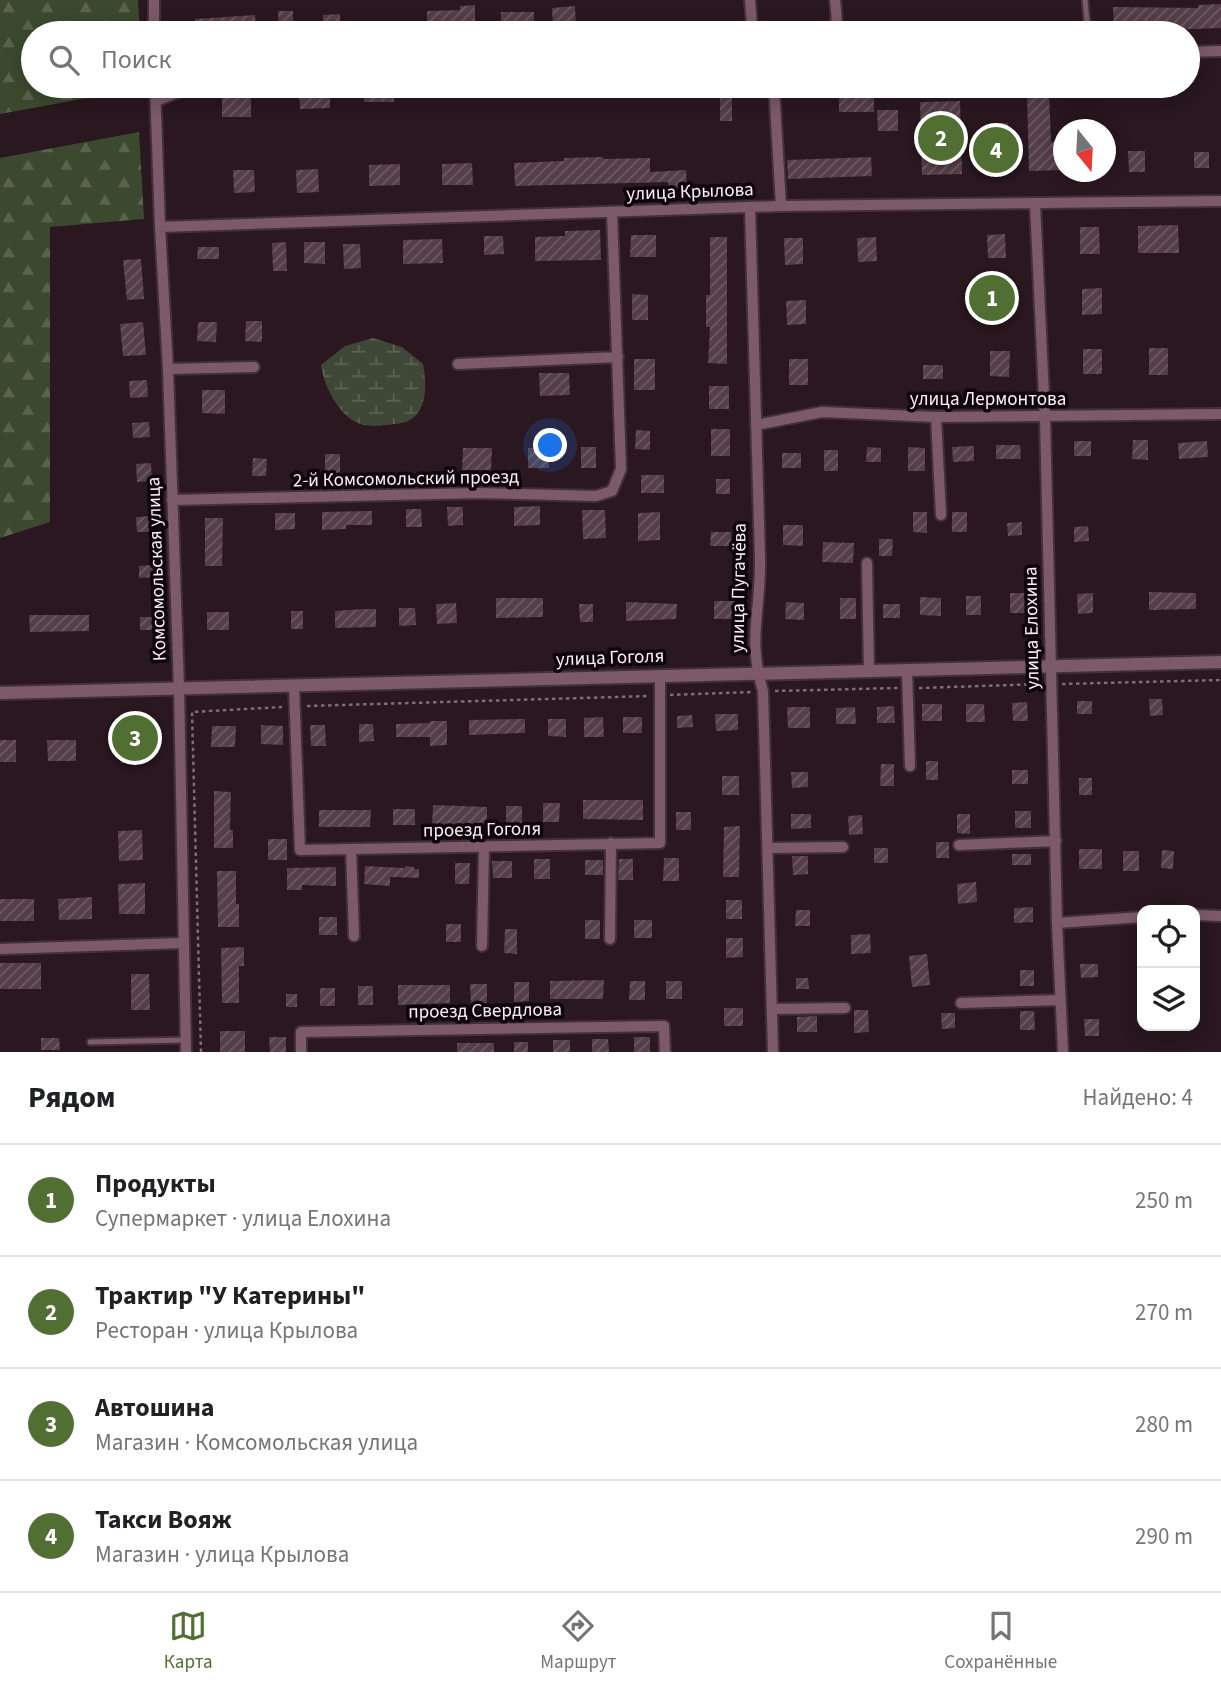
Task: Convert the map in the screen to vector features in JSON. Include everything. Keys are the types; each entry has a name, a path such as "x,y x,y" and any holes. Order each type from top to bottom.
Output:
{"street":[{"path":"154,0 154,21"},
{"path":"750,0 753,21"},
{"path":"835,0 835,21"},
{"path":"1200,52 1221,51"},
{"name":"Комсомольская улица","path":"156,98 180,688 186,1052"},
{"path":"156,101 163,98"},
{"path":"775,98 781,206"},
{"name":"улица Крылова","path":"160,227 781,206 1221,201"},
{"name":"улица Елохина","path":"1035,203 1045,418 1057,923 1063,1052"},
{"name":"улица Пугачёва","path":"750,207 760,570 754,635 757,673 763,691 773,1052"},
{"name":"2-й Комсомольский проезд","path":"172,500 478,493 596,496 612,491 621,469 612,212"},
{"path":"458,364 618,357"},
{"path":"169,369 254,367"},
{"name":"улица Лермонтова","path":"757,425 822,412 1045,418 1221,414"},
{"path":"936,417 941,515"},
{"path":"867,563 869,672"},
{"name":"улица Гоголя","path":"0,693 1221,662"},
{"path":"907,671 910,766"},
{"name":"проезд Гоголя","path":"294,687 300,850 660,843 660,676"},
{"path":"960,845 1056,841"},
{"path":"610,939 611,843"},
{"path":"769,848 843,846"},
{"path":"482,946 484,848"},
{"path":"351,849 354,936"},
{"path":"1200,915 1221,916"},
{"path":"1057,923 1137,917"},
{"path":"0,949 183,943"},
{"path":"961,1003 1060,1000"},
{"path":"772,1009 845,1008"},
{"name":"проезд Свердлова","path":"301,1052 301,1032 664,1026 665,1052"}],"lane":[{"path":"1085,0 1087,21"},
{"path":"90,1042 186,1040"}],"path":[{"path":"201,1052 192,712 763,691 1221,680"}],"green space":[{"path":"0,0 138,0 139,21 21,21 21,98 87,98 0,114"},
{"path":"139,132 144,219 50,227 50,522 0,538 0,158"},
{"path":"373,338 402,347 423,364 425,388 422,405 413,418 406,422 376,426 356,422 336,403 327,387 321,365 345,346"}],"building":[{"path":"1221,4 1221,28 1200,29 1200,21 1114,21 1113,7 1198,8 1198,5"},
{"path":"475,5 475,21 427,21 427,11 460,10 460,6"},
{"path":"575,6 576,21 553,21 552,8"},
{"path":"278,11 293,11 293,21 278,21"},
{"path":"501,12 534,12 534,21 501,21"},
{"path":"340,14 340,21 323,21 323,15"},
{"path":"255,15 255,21 195,21"},
{"path":"222,98 251,98 251,117 222,117"},
{"path":"300,98 330,98 330,108 300,109"},
{"path":"364,98 394,98 394,102 364,102"},
{"path":"720,98 732,98 732,121 720,121"},
{"path":"839,98 874,98 874,112 839,112"},
{"path":"1027,98 1049,98 1053,170 1029,171"},
{"path":"960,101 962,174 922,175 920,102"},
{"path":"877,110 898,110 898,131 878,131"},
{"path":"991,123 1008,123 1009,142 991,142"},
{"path":"1128,151 1145,151 1145,172 1129,172"},
{"path":"1194,152 1209,152 1209,168 1194,168"},
{"path":"603,157 650,158 650,172 686,170 687,189 669,190 668,182 515,186 514,163"},
{"path":"871,157 872,176 788,179 787,160"},
{"path":"472,163 473,185 442,185 442,164"},
{"path":"400,164 400,185 369,186 369,165"},
{"path":"318,169 319,192 297,193 296,170"},
{"path":"233,170 254,170 255,192 234,193"},
{"path":"1178,225 1179,253 1138,253 1138,226"},
{"path":"1080,227 1099,227 1100,254 1080,254"},
{"path":"600,230 601,260 535,261 535,237 565,236 565,231"},
{"path":"1005,234 1006,258 988,258 987,235"},
{"path":"631,235 656,235 656,257 630,257"},
{"path":"484,236 503,236 504,254 484,255"},
{"path":"710,237 727,237 727,364 708,363 710,327 706,327 706,295 710,295"},
{"path":"876,237 877,261 858,262 857,238"},
{"path":"784,238 803,238 803,264 785,265"},
{"path":"442,239 443,263 403,264 403,240"},
{"path":"286,242 287,271 273,271 272,243"},
{"path":"304,242 325,242 325,264 304,263"},
{"path":"343,244 360,244 361,268 344,269"},
{"path":"198,247 219,247 219,259 197,259"},
{"path":"141,259 144,299 127,300 123,260"},
{"path":"1007,286 1008,319 990,319 990,308 977,309 976,287"},
{"path":"1102,288 1102,314 1082,315 1082,289"},
{"path":"632,294 648,295 648,320 632,320"},
{"path":"806,300 806,324 787,325 786,301"},
{"path":"246,321 262,321 262,342 245,341"},
{"path":"143,322 146,355 123,356 120,324"},
{"path":"198,322 217,322 216,342 197,341"},
{"path":"1149,348 1168,348 1168,375 1149,375"},
{"path":"1083,349 1102,349 1102,374 1083,374"},
{"path":"990,351 1010,351 1009,377 990,376"},
{"path":"634,359 655,359 655,390 634,390"},
{"path":"789,359 808,359 808,385 789,385"},
{"path":"923,365 943,365 943,379 923,379"},
{"path":"539,373 569,373 570,395 540,396"},
{"path":"147,380 148,397 130,398 129,381"},
{"path":"709,386 729,386 729,409 709,409"},
{"path":"202,390 225,390 225,414 202,413"},
{"path":"149,422 150,437 133,438 132,423"},
{"path":"711,429 730,429 730,456 711,456"},
{"path":"636,430 650,431 650,450 635,449"},
{"path":"1133,440 1148,440 1148,460 1132,459"},
{"path":"1074,441 1091,441 1091,456 1074,456"},
{"path":"1207,441 1208,457 1179,459 1178,443"},
{"path":"996,445 1020,445 1021,459 996,459"},
{"path":"974,446 974,461 953,462 952,447"},
{"path":"581,447 596,447 596,468 581,468"},
{"path":"867,447 881,448 881,462 866,462"},
{"path":"908,447 925,448 925,471 908,471"},
{"path":"463,448 492,448 491,470 462,470"},
{"path":"528,448 549,449 549,468 528,468"},
{"path":"824,450 838,450 838,471 824,471"},
{"path":"782,453 801,453 801,468 782,468"},
{"path":"325,454 340,454 340,474 325,474"},
{"path":"253,458 267,459 266,476 252,476"},
{"path":"151,463 152,481 137,482 136,464"},
{"path":"641,475 664,475 664,493 641,493"},
{"path":"716,479 730,479 730,494 716,494"},
{"path":"540,506 540,525 514,526 514,507"},
{"path":"447,507 463,507 463,525 448,526"},
{"path":"406,509 421,509 422,527 406,527"},
{"path":"582,510 605,510 606,538 583,539"},
{"path":"372,511 372,525 346,525 346,529 322,530 322,512"},
{"path":"660,512 660,540 638,541 638,513"},
{"path":"913,512 927,512 927,533 913,532"},
{"path":"952,512 967,512 967,532 952,532"},
{"path":"275,513 295,513 295,529 275,530"},
{"path":"153,516 154,532 137,532 136,517"},
{"path":"205,518 223,518 222,566 205,566"},
{"path":"1022,522 1022,535 1008,536 1007,523"},
{"path":"783,525 803,525 803,546 783,545"},
{"path":"1088,526 1089,541 1074,542 1074,527"},
{"path":"711,532 731,532 731,546 710,546"},
{"path":"879,539 893,539 892,556 879,556"},
{"path":"823,542 854,543 853,563 822,562"},
{"path":"153,565 154,577 139,578 139,566"},
{"path":"1149,592 1196,593 1196,609 1149,610"},
{"path":"1010,593 1025,593 1025,613 1010,613"},
{"path":"1093,593 1093,613 1078,614 1077,594"},
{"path":"966,596 981,596 981,615 966,615"},
{"path":"920,597 941,598 941,616 920,615"},
{"path":"496,598 543,598 543,617 496,618"},
{"path":"840,598 856,598 856,619 840,619"},
{"path":"714,601 735,601 734,619 714,619"},
{"path":"626,602 677,604 676,619 626,621"},
{"path":"786,602 804,603 804,620 785,619"},
{"path":"456,603 457,623 437,624 436,604"},
{"path":"579,604 593,604 593,622 580,622"},
{"path":"883,604 900,604 900,618 883,618"},
{"path":"399,608 415,608 416,625 399,626"},
{"path":"376,609 376,627 335,628 335,611"},
{"path":"291,611 303,611 303,629 291,629"},
{"path":"207,612 229,612 229,630 207,630"},
{"path":"29,615 89,615 89,631 30,632"},
{"path":"140,617 154,617 154,630 140,630"},
{"path":"1149,699 1162,699 1163,715 1150,716"},
{"path":"1077,701 1092,701 1092,714 1077,714"},
{"path":"1027,702 1028,721 1013,721 1012,703"},
{"path":"922,704 942,704 942,721 922,721"},
{"path":"966,704 984,704 985,722 966,722"},
{"path":"894,706 895,723 877,723 877,707"},
{"path":"787,707 810,707 810,728 788,728"},
{"path":"855,707 856,724 836,724 836,708"},
{"path":"715,714 738,714 738,730 716,731"},
{"path":"692,715 693,727 677,728 677,716"},
{"path":"603,717 604,737 584,737 584,718"},
{"path":"623,717 642,717 642,733 623,733"},
{"path":"525,719 525,733 469,735 469,720"},
{"path":"548,719 566,719 566,737 548,736"},
{"path":"447,721 447,745 430,746 430,737 396,737 396,724"},
{"path":"359,724 373,724 374,741 359,742"},
{"path":"261,725 283,726 283,745 261,744"},
{"path":"310,725 325,725 326,746 311,746"},
{"path":"212,726 236,726 235,747 211,747"},
{"path":"121,738 139,738 139,763 121,763"},
{"path":"0,740 16,740 16,762 0,762"},
{"path":"47,740 76,740 76,761 48,761"},
{"path":"926,761 938,761 938,780 926,780"},
{"path":"881,764 894,764 894,786 880,786"},
{"path":"1012,770 1028,770 1028,784 1012,784"},
{"path":"791,772 808,772 808,787 792,788"},
{"path":"722,776 739,776 739,795 722,795"},
{"path":"1079,778 1092,778 1092,795 1079,795"},
{"path":"214,791 231,792 230,830 233,830 233,848 214,848"},
{"path":"583,800 643,800 643,820 583,819"},
{"path":"543,803 560,803 559,822 543,822"},
{"path":"433,805 487,807 487,824 432,825"},
{"path":"506,806 522,806 522,823 506,823"},
{"path":"393,809 415,809 415,825 393,825"},
{"path":"319,810 371,810 370,827 319,827"},
{"path":"1015,811 1031,811 1031,828 1015,828"},
{"path":"676,812 691,812 691,830 676,830"},
{"path":"791,814 811,814 811,828 791,829"},
{"path":"957,814 970,814 970,834 957,833"},
{"path":"862,815 863,834 849,835 848,816"},
{"path":"740,826 739,877 723,877 724,827"},
{"path":"142,830 143,860 119,861 118,831"},
{"path":"268,839 287,839 287,860 268,860"},
{"path":"936,842 949,842 949,858 936,858"},
{"path":"874,848 888,848 888,863 874,863"},
{"path":"1079,849 1102,849 1102,869 1079,869"},
{"path":"1162,850 1174,851 1173,869 1161,868"},
{"path":"1123,851 1139,851 1139,871 1123,871"},
{"path":"1012,854 1031,854 1031,865 1012,865"},
{"path":"792,856 808,856 808,874 793,875"},
{"path":"664,858 679,858 679,881 663,881"},
{"path":"534,859 550,859 550,879 534,879"},
{"path":"619,859 633,859 633,880 618,880"},
{"path":"585,860 603,860 603,875 585,875"},
{"path":"492,861 512,861 512,878 493,878"},
{"path":"455,863 470,863 469,884 455,884"},
{"path":"365,866 414,867 419,869 419,878 390,877 390,886 364,884"},
{"path":"336,867 336,886 302,885 302,890 287,890 287,868"},
{"path":"217,871 236,871 239,927 218,927"},
{"path":"976,882 977,902 958,904 957,884"},
{"path":"145,883 145,914 119,914 118,884"},
{"path":"92,897 92,919 59,920 58,899"},
{"path":"0,899 34,899 34,921 0,921"},
{"path":"726,900 742,900 742,919 726,919"},
{"path":"1033,907 1033,922 1014,923 1014,908"},
{"path":"796,910 810,910 810,926 795,926"},
{"path":"319,917 337,917 337,935 319,935"},
{"path":"585,920 600,920 600,939 585,939"},
{"path":"634,920 652,920 652,938 634,938"},
{"path":"446,924 461,924 461,942 446,942"},
{"path":"505,929 517,929 517,954 504,953"},
{"path":"870,934 871,953 851,954 851,935"},
{"path":"726,938 743,938 743,957 726,958"},
{"path":"244,947 244,966 239,966 239,1003 222,1003 221,948"},
{"path":"927,954 930,985 912,987 909,956"},
{"path":"0,963 41,963 41,989 0,989"},
{"path":"1080,964 1098,964 1098,977 1081,978"},
{"path":"1020,970 1034,970 1034,986 1020,986"},
{"path":"131,974 149,974 150,1010 131,1010"},
{"path":"796,978 808,978 809,989 796,989"},
{"path":"604,980 603,999 550,999 550,981"},
{"path":"630,981 645,981 645,1000 629,1000"},
{"path":"666,981 682,981 682,999 666,999"},
{"path":"514,982 529,982 529,1001 514,1002"},
{"path":"470,984 487,984 487,1003 471,1003"},
{"path":"398,985 450,985 450,1003 398,1005"},
{"path":"358,986 373,986 373,1005 358,1005"},
{"path":"320,988 335,988 335,1006 320,1006"},
{"path":"286,994 297,994 297,1007 286,1007"},
{"path":"724,1008 743,1008 743,1026 724,1026"},
{"path":"854,1010 868,1010 869,1032 854,1033"},
{"path":"1020,1011 1034,1011 1035,1030 1020,1030"},
{"path":"941,1013 955,1013 955,1028 942,1029"},
{"path":"817,1016 817,1032 797,1032 797,1017"},
{"path":"1084,1019 1099,1019 1099,1036 1085,1036"},
{"path":"220,1031 245,1031 245,1052 220,1052"},
{"path":"269,1037 286,1037 286,1052 270,1052"},
{"path":"634,1037 650,1037 650,1052 634,1052"},
{"path":"41,1038 59,1038 60,1050 41,1050"},
{"path":"592,1039 608,1039 609,1052 592,1052"},
{"path":"553,1040 570,1040 570,1052 553,1052"},
{"path":"514,1042 528,1042 528,1052 514,1052"},
{"path":"457,1043 494,1043 494,1052 457,1052"}],"place":[{"name":"Трактир \"У Катерины\"","path":"941,138"},
{"name":"Такси Вояж","path":"996,150"},
{"name":"Продукты","path":"992,298"},
{"name":"Автошина","path":"135,738"}]}
